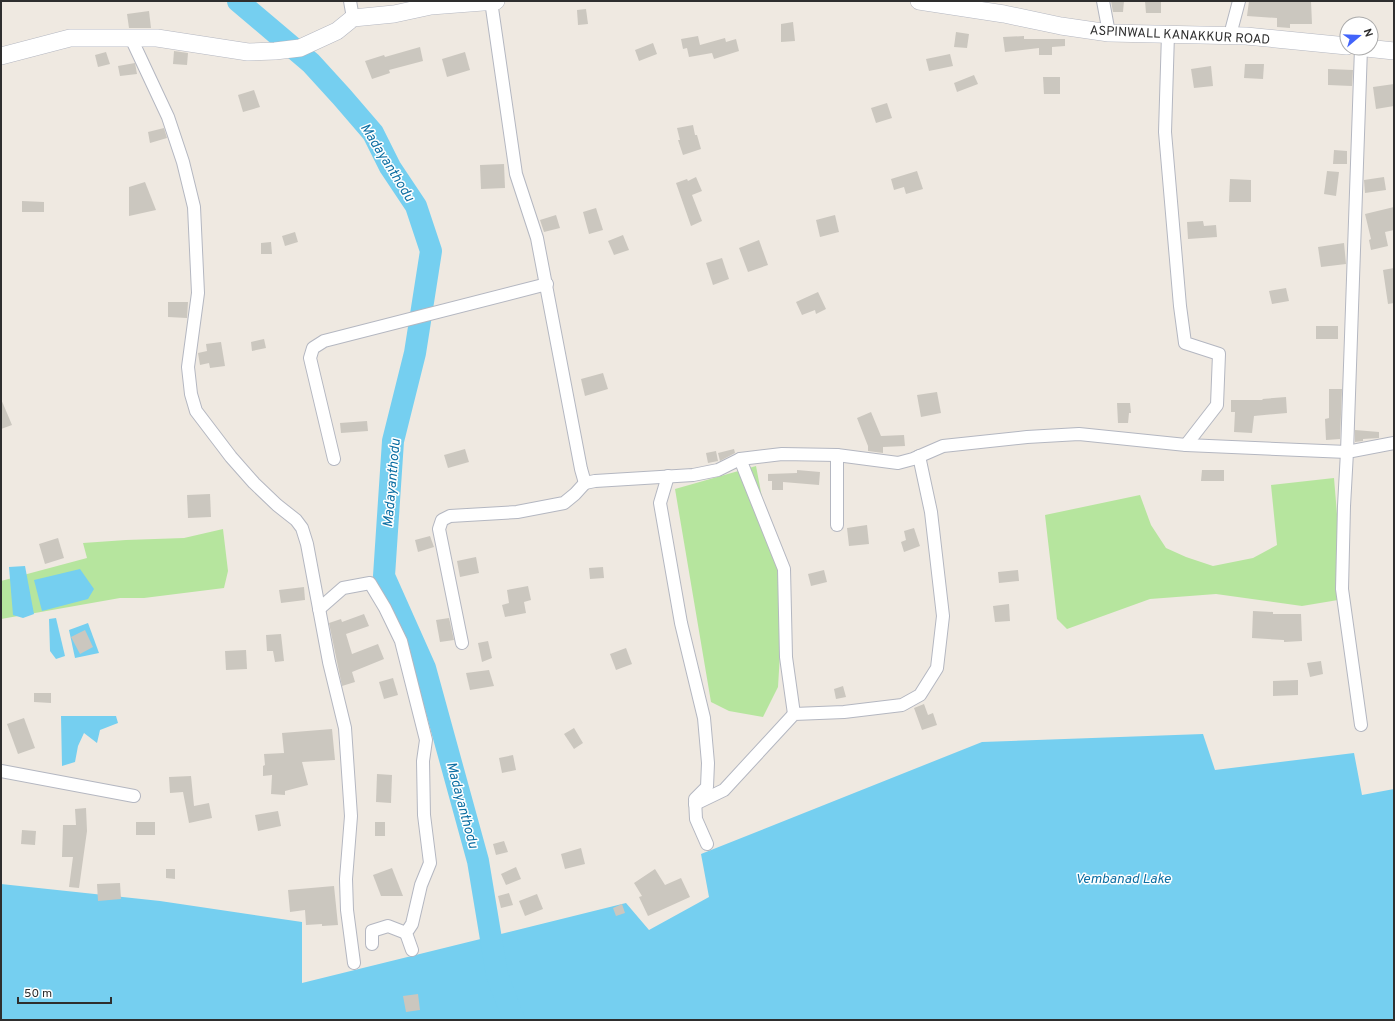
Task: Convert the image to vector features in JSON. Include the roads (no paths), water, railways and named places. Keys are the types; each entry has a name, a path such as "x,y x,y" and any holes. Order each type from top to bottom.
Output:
{"main road":[{"path":"1,56 70,38 157,38 248,52 275,51 300,48 337,31 353,18 394,14 431,6 496,1"},
{"name":"ASPINWALL KANAKKUR ROAD","path":"919,1 1004,14 1062,26 1109,33 1230,35 1339,45"},
{"path":"1379,49 1394,51"}],"street":[{"path":"350,1 353,18"},
{"path":"491,1 516,174 537,238 581,469 585,483"},
{"path":"1103,1 1109,33"},
{"path":"1230,35 1239,1"},
{"path":"1168,34 1166,132 1180,306 1185,343 1219,354 1217,405 1186,445"},
{"path":"131,38 168,117 184,162 194,207 198,293 188,367 190,394 196,411 232,457 254,483 277,505 296,520 302,528 307,544 319,609 345,728 352,816 346,879 354,963"},
{"path":"1361,56 1342,589 1361,725"},
{"path":"334,459 310,358 313,348 324,341 546,284"},
{"path":"462,643 439,528 442,520 450,516 517,512 564,503 585,483 595,481 693,475 718,470 740,459 782,454 837,455 898,463 943,446 1027,437 1079,434 1186,445 1347,452 1394,443"},
{"path":"837,455 837,526"},
{"path":"695,804 724,790 794,714 844,712 902,705 920,695 937,668 943,616 931,512 919,456"},
{"path":"740,459 784,569 786,657 794,714"},
{"path":"668,476 660,504 681,623 704,718 708,763 706,787 694,799 696,819 707,844"},
{"path":"319,609 343,588 370,583 385,608 401,641 426,740 423,761 424,815 430,863 421,885 412,924 406,933"},
{"path":"1,771 134,796"},
{"path":"372,944 372,931 388,926 406,933 412,950"}],"water":[{"path":"25,566 34,614 23,618 13,615 9,567"},
{"path":"80,569 94,589 88,599 42,611 34,580"},
{"path":"56,618 65,656 56,659 50,651 49,619"},
{"path":"88,623 99,653 75,658 69,630"},
{"path":"61,716 116,716 118,723 100,730 97,743 84,733 78,746 75,762 62,766"},
{"name":"Vembanad Lake","path":"1203,734 1215,770 1354,753 1362,795 1394,789 1394,1020 1,1020 1,884 160,901 302,922 302,983 626,903 649,930 709,897 701,854 982,742"}],"waterway":[{"name":"Madayanthodu","path":"238,1 311,63 373,133 390,167 416,206 431,251 415,353 393,441 384,576 425,668 478,861 497,975 514,1020"}]}
